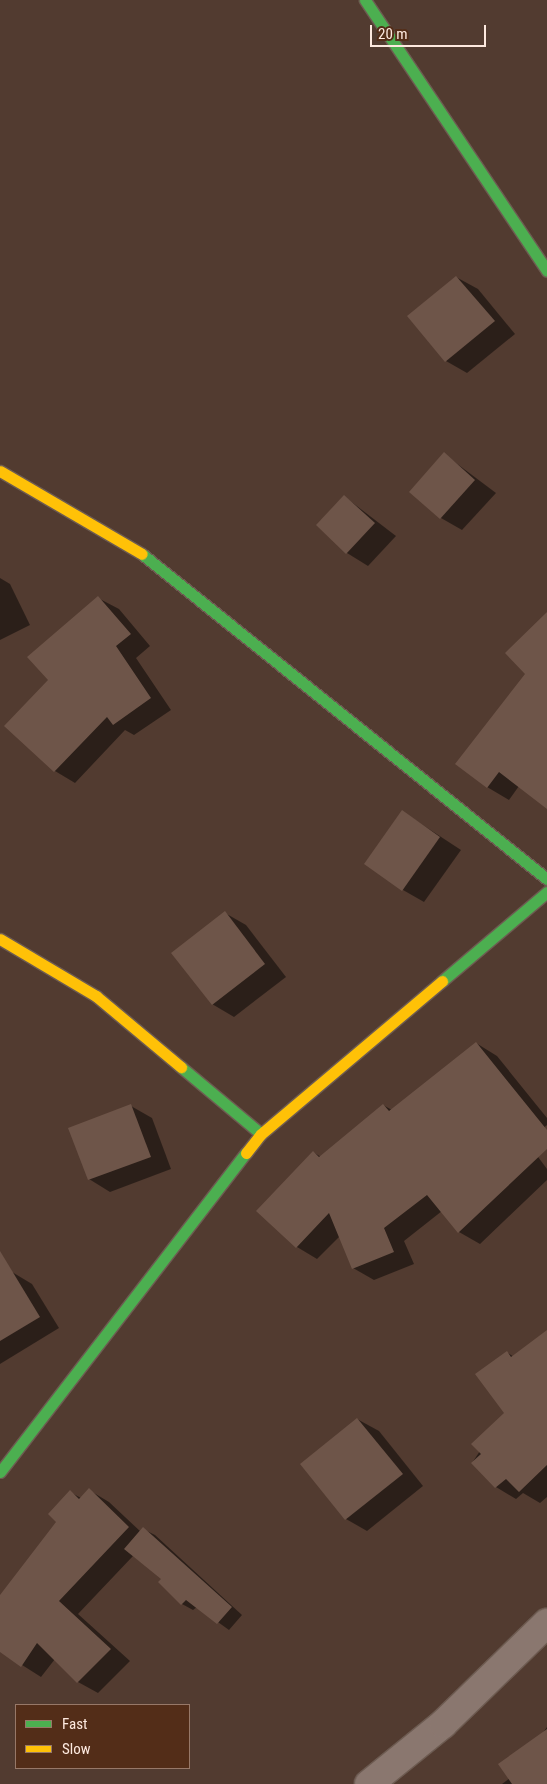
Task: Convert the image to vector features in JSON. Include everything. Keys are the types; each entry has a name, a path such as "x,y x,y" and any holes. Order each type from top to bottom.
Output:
{"street":[{"path":"365,0 547,271"},
{"path":"0,471 142,554 547,879"},
{"path":"0,1472 262,1134 547,892"},
{"path":"0,939 96,996 262,1134"},
{"path":"369,1784 443,1724 547,1623"}],"building":[{"path":"456,276 495,321 445,362 407,316"},
{"path":"444,452 475,480 440,519 409,492"},
{"path":"344,495 375,523 346,554 316,525"},
{"path":"98,596 131,634 116,646 151,698 113,725 107,717 54,772 4,726 48,680 27,657"},
{"path":"547,612 547,809 499,772 487,788 455,764 525,674 505,653"},
{"path":"402,810 440,837 402,891 364,864"},
{"path":"225,911 265,964 212,1005 171,953"},
{"path":"476,1042 547,1130 547,1149 458,1233 427,1195 384,1228 394,1252 352,1269 329,1213 296,1248 256,1211 313,1151 319,1157 383,1104 389,1111"},
{"path":"131,1104 151,1157 88,1180 68,1128"},
{"path":"0,1251 40,1317 0,1341"},
{"path":"547,1330 547,1465 519,1492 506,1479 495,1488 471,1463 481,1454 471,1444 504,1413 475,1374 507,1351 511,1357"},
{"path":"357,1418 403,1474 345,1520 300,1464"},
{"path":"89,1488 129,1527 59,1601 111,1649 77,1683 37,1643 21,1667 0,1652 0,1595 56,1522 48,1514 70,1490 79,1499"},
{"path":"143,1527 232,1607 217,1624 186,1600 181,1605 158,1582 161,1579 124,1549"},
{"path":"547,1729 547,1784 512,1784 498,1764"}],"traffic: fast":[{"path":"365,0 547,271"},
{"path":"142,554 547,879"},
{"path":"442,981 547,892"},
{"path":"181,1067 261,1134"},
{"path":"0,1472 246,1153"}],"traffic: slow":[{"path":"0,471 142,554"},
{"path":"0,939 96,996 181,1067"},
{"path":"246,1153 261,1134 442,981"}]}
